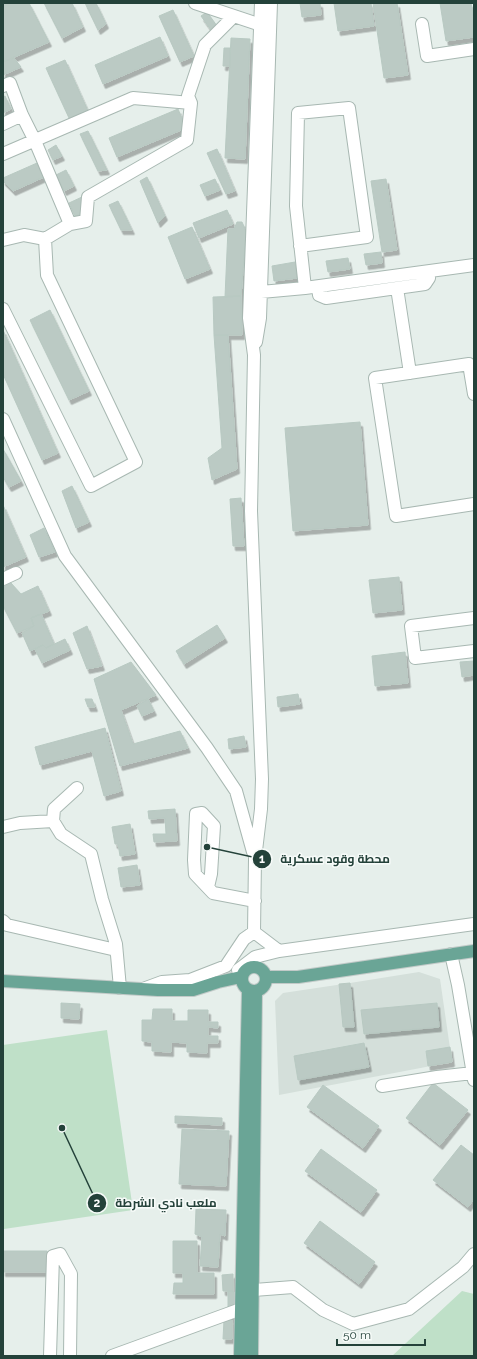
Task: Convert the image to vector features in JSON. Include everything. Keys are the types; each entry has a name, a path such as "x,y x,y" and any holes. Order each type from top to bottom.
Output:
{"main road":[{"path":"266,977 298,977 474,951"},
{"path":"3,981 120,988 193,990 241,973 251,966 259,967 265,973 265,984 262,988 252,990 242,984 241,973"},
{"path":"252,990 252,1356"},
{"path":"240,1356 252,990"}],"street":[{"path":"194,3 265,27"},
{"path":"254,355 260,318 261,292 265,27 261,3"},
{"path":"254,932 255,859 261,809 262,779 251,511 254,355 250,318 265,27 271,3"},
{"path":"3,240 24,235 45,239 70,224 86,221 88,197 187,140 192,103 188,96 205,45 233,17"},
{"path":"422,24 427,56 474,49"},
{"path":"3,86 10,83 22,115 70,224"},
{"path":"3,154 133,98 154,101 192,103"},
{"path":"300,246 367,237 349,108 298,113 296,206 300,246 305,288"},
{"path":"3,124 22,115"},
{"path":"3,309 91,486 136,462 47,275 45,239"},
{"path":"261,292 318,287 474,265"},
{"path":"318,287 319,295 326,298 425,284 429,278 427,272"},
{"path":"397,288 410,373"},
{"path":"474,394 469,364 375,378 396,516 474,504"},
{"path":"3,419 65,556 207,748 236,791 255,859"},
{"path":"3,579 16,573"},
{"path":"474,618 411,626 415,658 474,651"},
{"path":"76,788 54,809 53,821 61,834 91,854 102,899 116,944 120,988"},
{"path":"208,887 211,874 214,826 202,813 196,814 195,874 213,893 255,901"},
{"path":"3,827 20,823 53,821"},
{"path":"3,921 7,925 116,950"},
{"path":"226,966 241,973 255,957 279,952 474,924"},
{"path":"254,932 279,952"},
{"path":"143,989 162,982 190,980 226,966 244,939 254,932"},
{"path":"382,1086 436,1076 473,1076 458,985 451,954"},
{"path":"50,1356 53,1256 60,1254 71,1274 70,1356"},
{"path":"253,1290 293,1287 323,1310 352,1324 409,1309 469,1268 474,1254"},
{"path":"112,1356 241,1309"}],"shaded area":[{"path":"419,972 440,979 452,1062 279,1095 275,1001 283,993"}],"green space":[{"path":"107,1030 133,1210 4,1229 3,1045"},
{"path":"462,1291 474,1294 474,1356 392,1356"}],"building":[{"path":"3,3 29,3 49,42 3,62"},
{"path":"44,3 72,3 83,27 62,38"},
{"path":"85,3 96,3 106,24 98,30"},
{"path":"300,3 320,3 321,15 302,17"},
{"path":"334,3 371,3 374,26 338,31"},
{"path":"373,3 397,3 408,75 384,78"},
{"path":"440,3 471,3 474,19 474,37 446,41"},
{"path":"173,10 194,56 180,62 159,16"},
{"path":"207,12 217,26 211,30 201,16"},
{"path":"160,37 168,56 103,84 95,65"},
{"path":"231,38 250,39 245,159 225,158"},
{"path":"224,48 230,48 230,66 223,66"},
{"path":"14,58 21,67 3,75 3,62"},
{"path":"65,60 88,111 70,120 46,68"},
{"path":"5,96 11,109 3,113 3,97"},
{"path":"178,109 186,128 117,157 109,138"},
{"path":"88,131 107,170 98,171 80,134"},
{"path":"56,145 62,156 53,160 48,150"},
{"path":"217,149 235,191 226,194 207,153"},
{"path":"37,163 44,177 13,191 3,181 3,178"},
{"path":"66,170 74,186 64,191 56,175"},
{"path":"147,177 165,216 158,223 140,181"},
{"path":"215,179 220,190 205,196 200,185"},
{"path":"386,179 397,250 382,252 371,181"},
{"path":"82,197 87,213 75,216 69,203"},
{"path":"118,201 132,230 121,230 109,205"},
{"path":"227,210 233,224 199,238 193,223"},
{"path":"237,222 242,222 246,231 241,296 225,297 228,229 234,229"},
{"path":"192,227 210,269 185,279 168,237"},
{"path":"381,252 382,263 366,265 364,254"},
{"path":"348,258 350,269 328,272 326,261"},
{"path":"295,262 297,278 274,281 272,266"},
{"path":"241,296 242,335 214,335 213,297"},
{"path":"50,310 89,391 69,400 30,320"},
{"path":"3,330 58,453 42,460 3,374"},
{"path":"214,335 228,335 237,469 212,480 208,458 222,448"},
{"path":"360,422 368,525 293,531 285,428"},
{"path":"3,449 21,481 9,487 3,477"},
{"path":"72,486 89,522 76,528 62,491"},
{"path":"241,498 244,546 233,546 230,499"},
{"path":"3,505 26,557 3,567"},
{"path":"44,528 55,552 39,557 30,535"},
{"path":"399,577 402,610 373,613 369,580"},
{"path":"11,583 21,594 38,586 49,611 31,618 34,626 17,633 3,606 3,587"},
{"path":"41,614 54,644 46,648 43,645 30,651 22,633 34,626 31,618"},
{"path":"217,625 225,638 184,664 176,651"},
{"path":"87,626 102,666 87,669 73,633"},
{"path":"65,639 70,650 42,663 35,649 43,645 46,648"},
{"path":"405,652 408,683 375,686 372,656"},
{"path":"474,661 474,675 462,677 460,662"},
{"path":"131,662 156,695 121,710 133,744 180,731 188,748 120,766 94,679"},
{"path":"298,694 300,704 278,707 277,697"},
{"path":"85,699 92,699 95,707 88,707"},
{"path":"148,699 154,711 142,716 137,706"},
{"path":"105,728 121,791 104,796 92,751 40,765 35,747"},
{"path":"244,736 246,747 229,749 228,739"},
{"path":"175,809 177,841 154,842 153,834 166,834 165,818 149,819 148,811"},
{"path":"130,824 135,854 120,856 118,844 115,844 112,827"},
{"path":"137,865 140,885 121,887 118,868"},
{"path":"350,983 354,1027 343,1027 339,984"},
{"path":"61,1003 80,1004 79,1019 61,1018"},
{"path":"437,1003 439,1027 364,1034 361,1010"},
{"path":"153,1009 172,1009 172,1021 188,1021 188,1010 208,1010 208,1022 218,1022 218,1028 208,1027 208,1036 218,1036 218,1043 207,1043 207,1053 187,1052 187,1043 171,1042 171,1052 152,1051 152,1042 142,1041 142,1020 152,1020"},
{"path":"364,1043 369,1067 298,1080 294,1056"},
{"path":"450,1047 452,1062 428,1066 426,1051"},
{"path":"433,1083 468,1110 440,1145 406,1118"},
{"path":"323,1085 379,1126 363,1148 307,1107"},
{"path":"175,1116 222,1118 222,1125 175,1123"},
{"path":"182,1129 229,1131 226,1186 179,1184"},
{"path":"461,1145 474,1155 474,1199 468,1207 433,1180"},
{"path":"321,1149 377,1190 361,1212 305,1171"},
{"path":"196,1209 226,1210 225,1236 220,1234 218,1267 200,1266 202,1237 195,1234"},
{"path":"320,1221 375,1262 359,1284 304,1243"},
{"path":"173,1241 197,1241 197,1273 214,1273 214,1294 173,1294 174,1283 183,1283 183,1273 173,1273"},
{"path":"3,1251 47,1251 47,1272 3,1272"},
{"path":"233,1274 233,1291 223,1291 222,1275"},
{"path":"228,1291 233,1291 235,1294 234,1318 228,1320"},
{"path":"224,1320 232,1320 232,1339 223,1339"}],"place":[{"name":"محطة وقود عسكرية","path":"207,847"},
{"name":"ملعب نادي الشرطة","path":"62,1128"}]}
